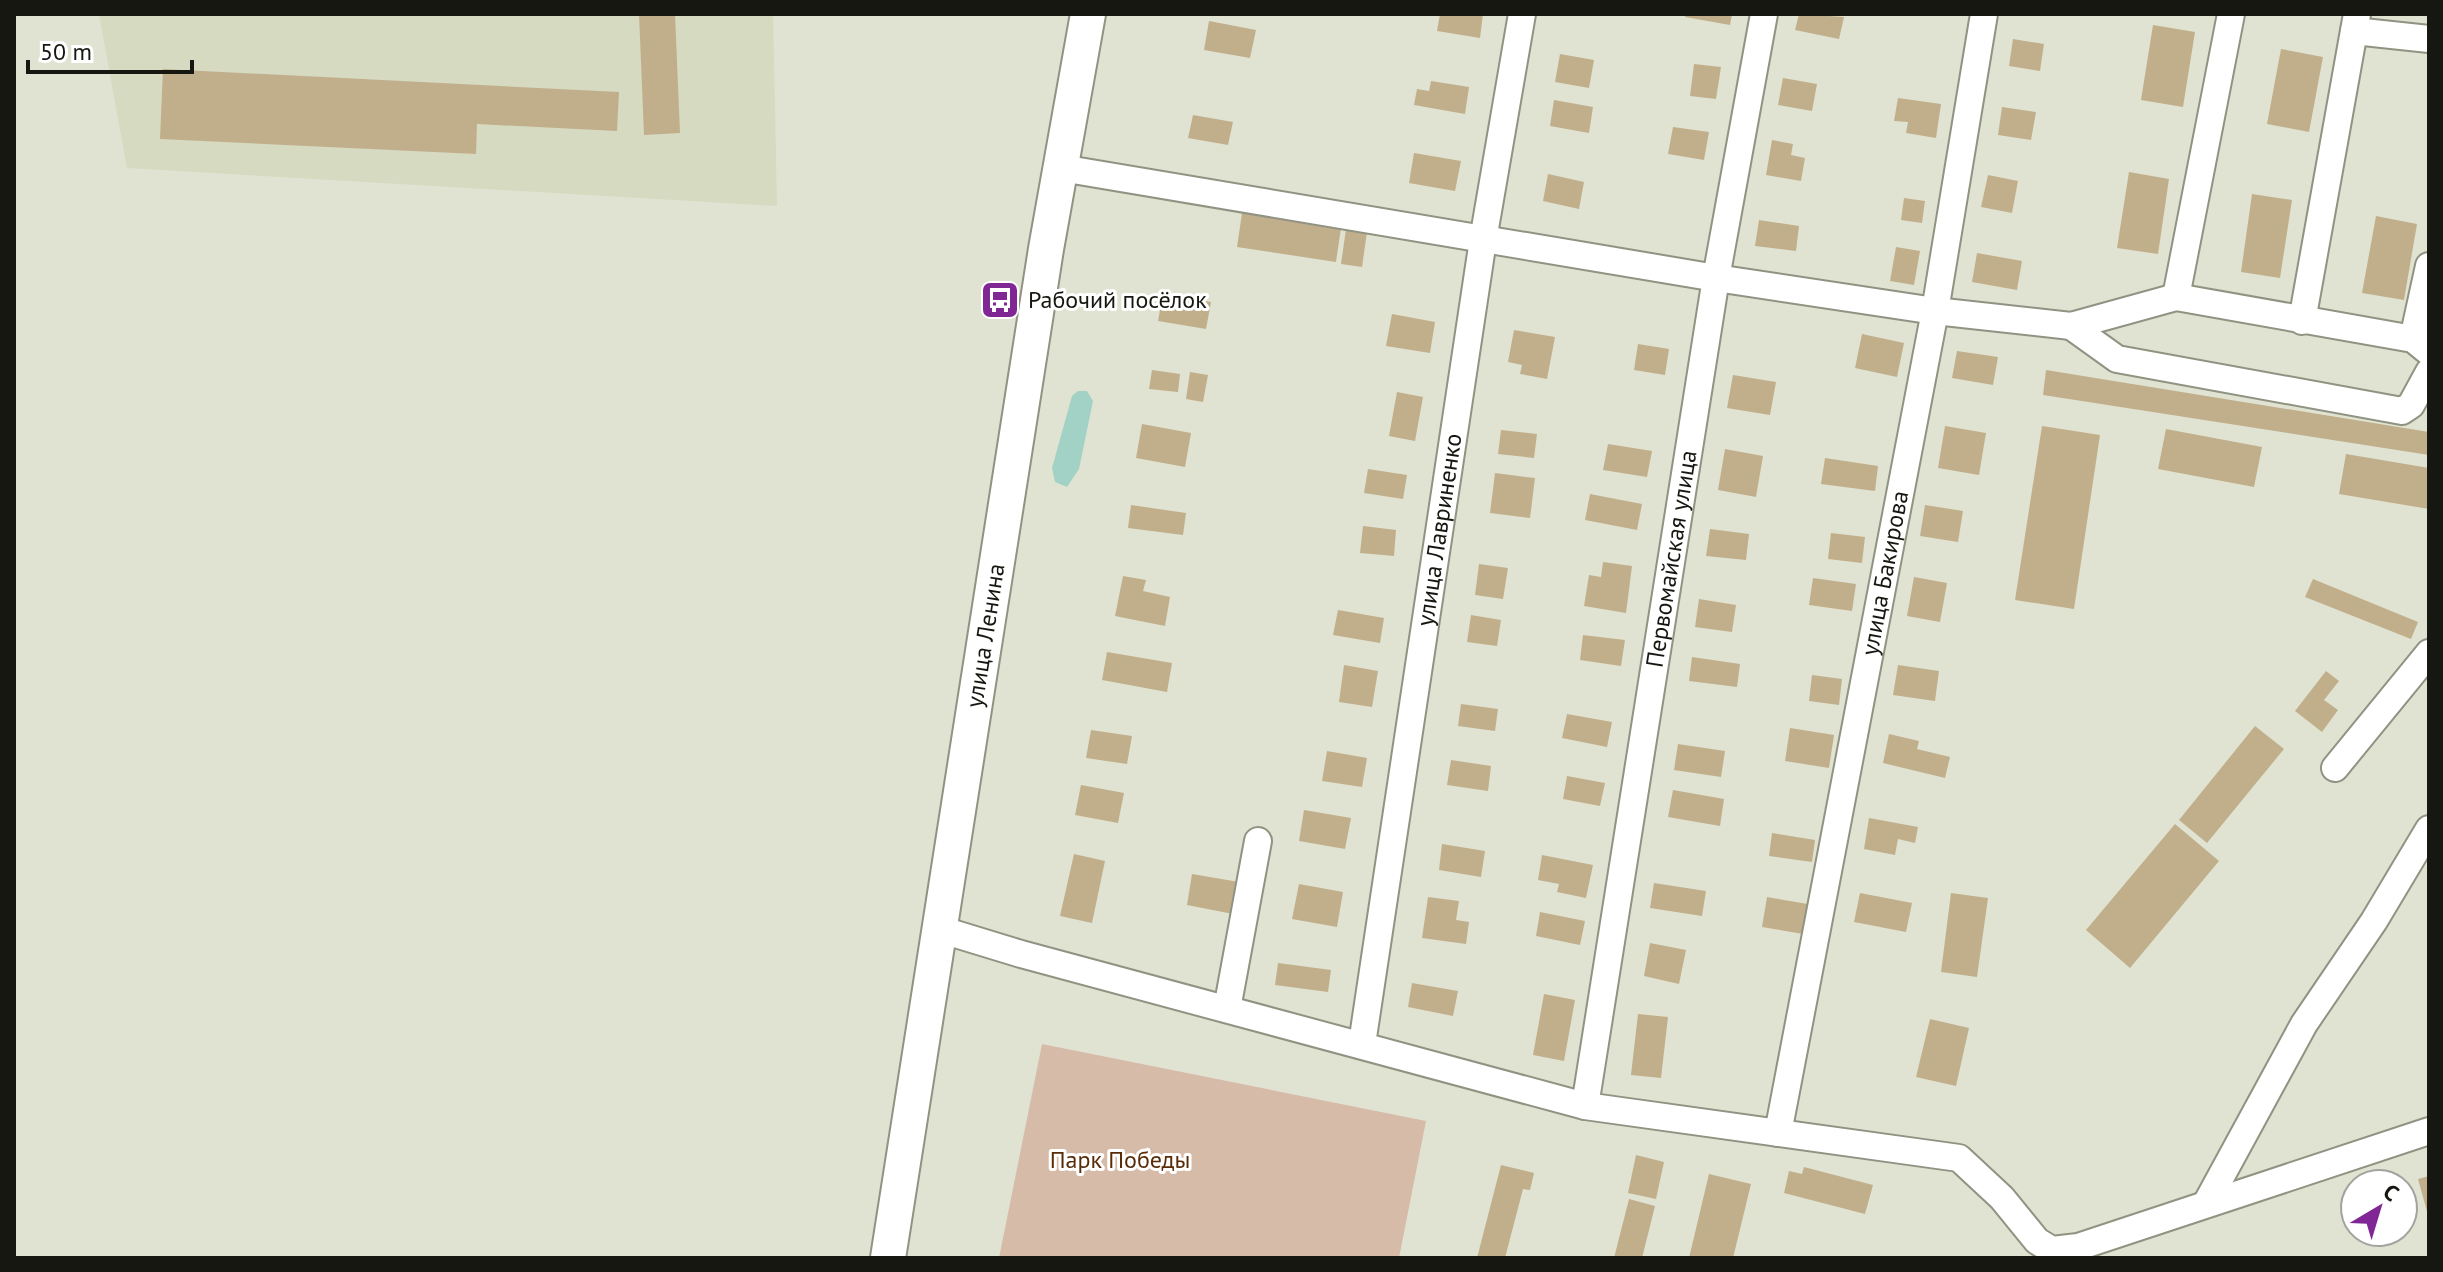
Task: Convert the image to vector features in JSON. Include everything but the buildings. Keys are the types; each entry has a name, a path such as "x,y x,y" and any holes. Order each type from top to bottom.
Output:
{"main road":[{"name":"улица Ленина","path":"888,1258 1088,14"}],"street":[{"name":"улица Лавриненко","path":"1362,1044 1483,240 1522,14"},
{"name":"Первомайская улица","path":"1585,1106 1716,278 1764,14"},
{"name":"улица Бакирова","path":"1778,1133 1935,311 1984,14"},
{"path":"2176,297 2231,14"},
{"path":"2302,321 2356,22 2429,39"},
{"path":"1061,168 1716,278 1935,311 2071,326 2176,297 2421,346 2429,266"},
{"path":"2071,326 2117,359 2402,411 2411,405 2429,372"},
{"path":"2335,768 2429,653"},
{"path":"2206,1204 2304,1024 2374,921 2429,829"},
{"path":"1227,1009 1258,841"},
{"path":"939,929 1021,954 1585,1106 1959,1158 2002,1198 2037,1241 2053,1254 2429,1131"}],"shaded area":[{"path":"99,14 773,14 777,206 127,168"}],"green space":[{"name":"Парк Победы","path":"1042,1044 1426,1121 1399,1258 999,1258"}],"water":[{"path":"1078,391 1087,391 1093,401 1079,469 1067,487 1055,482 1052,468 1072,396"}],"place":[{"name":"Рабочий посёлок","path":"1000,300"}]}
